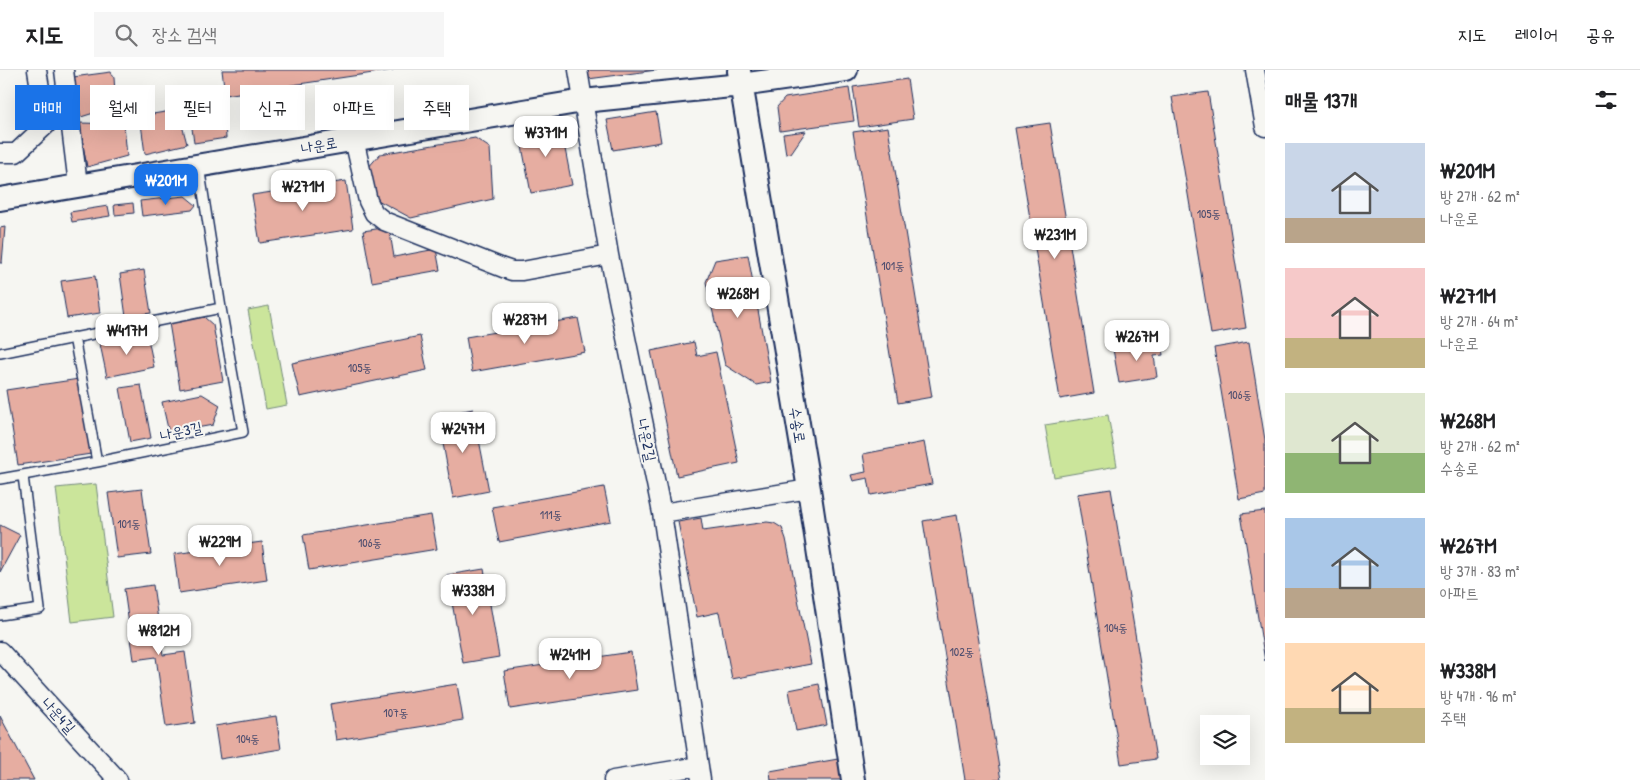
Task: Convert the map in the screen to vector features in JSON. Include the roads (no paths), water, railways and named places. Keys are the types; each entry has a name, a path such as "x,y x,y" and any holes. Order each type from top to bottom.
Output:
{"street":[{"path":"0,153 16,153 46,124 37,70"},
{"path":"64,70 78,185"},
{"name":"나운2길","path":"578,70 610,255 662,513 700,773"},
{"name":"나운로","path":"0,199 583,101 740,77 846,70"},
{"path":"1255,70 1265,127"},
{"name":"수송로","path":"740,77 809,489 853,780"},
{"path":"354,139 368,201 374,213 384,221 512,270 522,270 610,255"},
{"path":"662,513 809,489"},
{"name":"나운4길","path":"0,651 118,780"},
{"path":"614,780 700,773"}],"lane":[{"name":"나운3길","path":"0,479 97,462 243,432 199,166"},
{"path":"0,353 221,308"},
{"path":"74,337 97,462"},
{"path":"0,615 40,608 23,476"}]}
